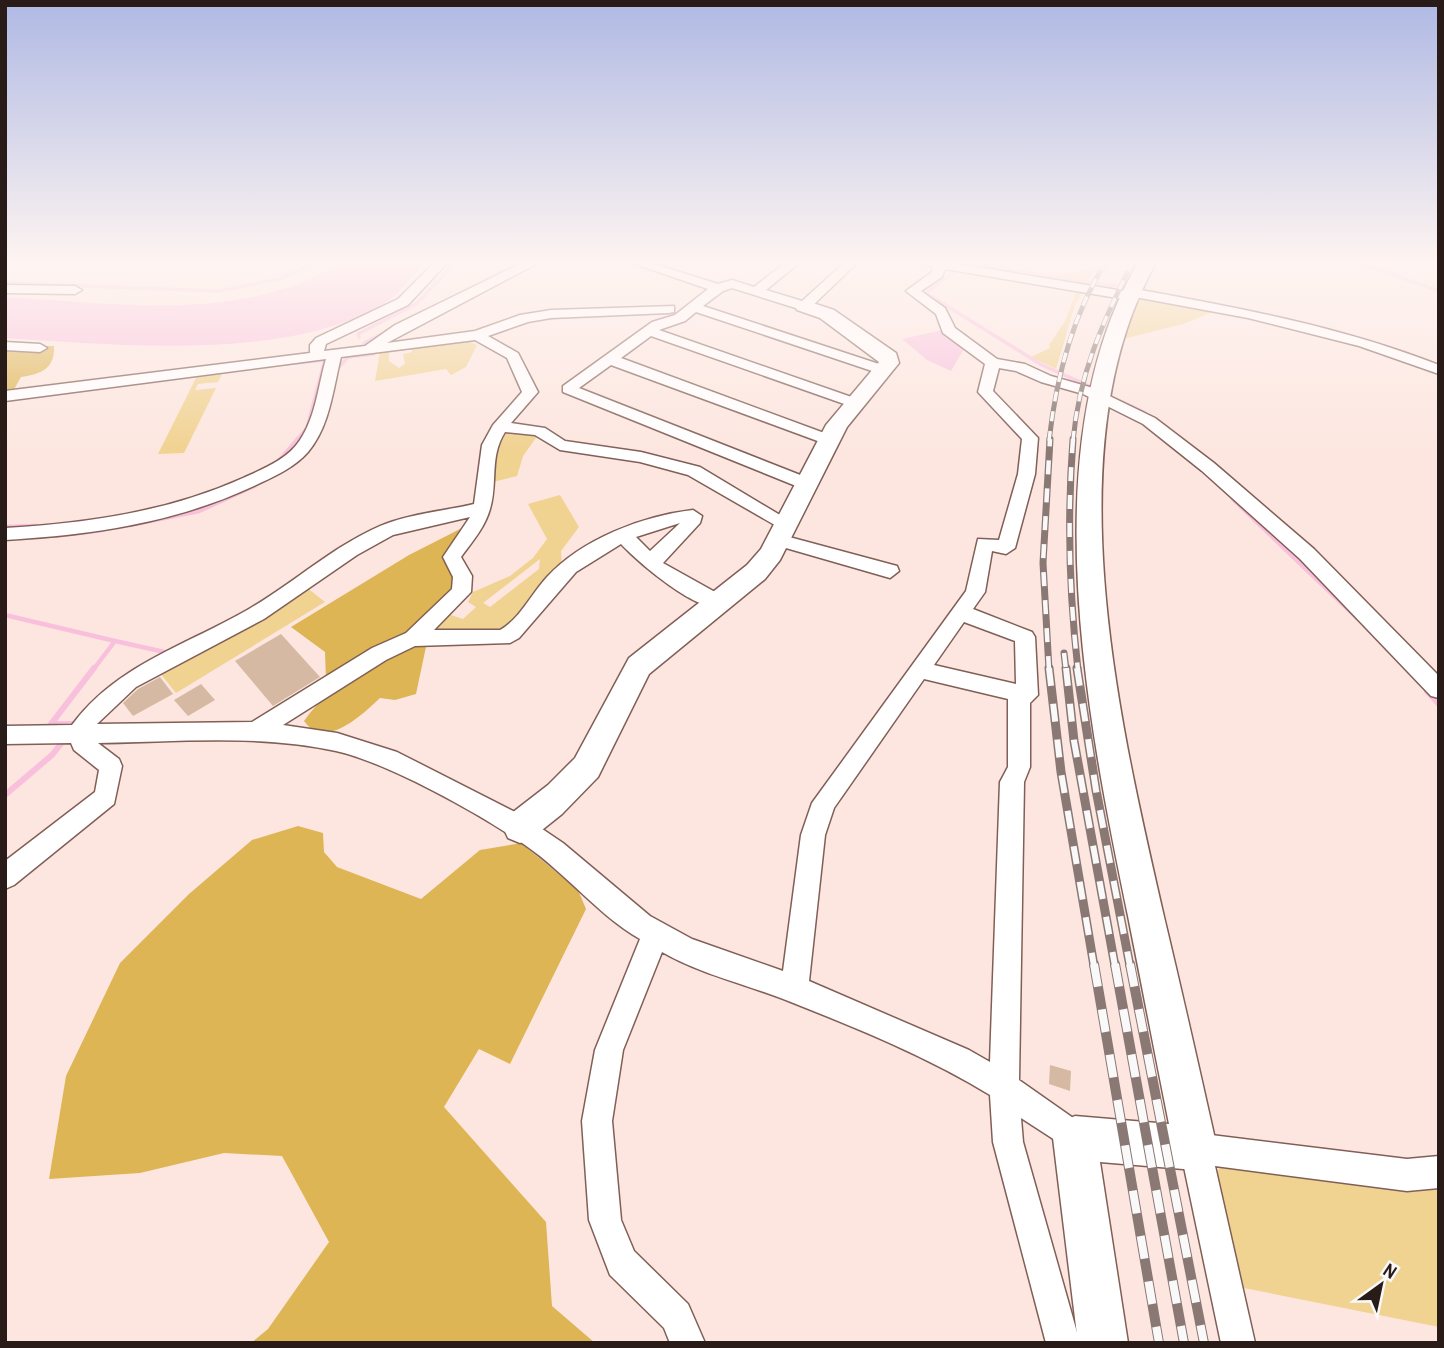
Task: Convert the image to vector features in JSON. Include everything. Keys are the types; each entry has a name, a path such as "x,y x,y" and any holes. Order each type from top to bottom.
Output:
{"street":[{"path":"5,534 58,531 178,510 209,501 269,472 297,453 312,432 326,356 317,345 352,326"},
{"path":"364,351 404,326"},
{"path":"5,396 364,351 477,335 503,326"},
{"path":"662,326 650,331 568,389 807,484"},
{"path":"750,326 883,370"},
{"path":"520,827 577,779 594,757 624,684 639,666 756,572 782,532 829,440 890,360 844,326"},
{"path":"948,326 948,330 993,363 1020,367 1046,379 1101,393 1144,418 1208,467 1307,554 1439,690"},
{"path":"1119,326 1101,393 1089,489 1090,568 1099,674 1111,752 1238,1343"},
{"path":"1298,326 1353,340 1439,370"},
{"path":"650,331 855,403"},
{"path":"256,731 379,654 413,638 461,592 463,576 453,564 452,557 477,521 482,508 486,491 486,456 491,441 530,391 513,356 477,335"},
{"path":"5,346 40,348"},
{"path":"610,359 829,440"},
{"path":"794,989 813,835 824,803 975,592 984,543 1006,548 1033,445 1030,438 986,392 985,386 993,363"},
{"path":"502,427 539,431 560,445 641,457 694,471 782,532 890,571"},
{"path":"78,734 96,709 129,681 257,614 349,550 388,530 482,508"},
{"path":"413,638 503,638 512,633 569,567 635,529 679,516 693,516 691,523 657,555 653,566"},
{"path":"624,536 653,566 717,602"},
{"path":"920,670 1027,695 1025,637 962,613"},
{"path":"1019,693 1018,766 1012,782 1004,1087 1008,1142 1063,1343"},
{"path":"5,735 256,731 337,742 389,759 520,827 554,851 597,891 685,950 794,989 959,1060 1004,1087 1075,1138 1195,1148 1407,1175 1439,1172"},
{"path":"5,877 106,797 111,766 82,743 78,734"},
{"path":"656,933 609,1050 597,1121 605,1220 622,1263 676,1316 688,1343"},
{"path":"1075,1138 1103,1343"}],"shaded area":[{"path":"5,326 331,326 252,342 201,345 149,346 5,338"},
{"path":"1062,326 1069,326 1056,369 1031,357 1050,348 1049,345"},
{"path":"1126,326 1175,326 1119,340"},
{"path":"943,330 965,347 951,371 927,360 902,339"},
{"path":"465,340 477,345 466,367 451,375 446,369 375,381 380,351 389,350 389,361 399,368 405,364 403,354 412,352 412,347"},
{"path":"45,346 54,346 49,365 40,372 21,377 12,393 5,392 5,351 42,350"},
{"path":"222,374 218,382 198,384 195,390 216,388 184,453 158,454 197,376"},
{"path":"504,430 538,435 523,456 517,476 493,482 491,464"},
{"path":"560,495 579,527 561,551 562,568 508,633 431,630 448,614 463,619 476,607 468,602 473,592 510,576 533,558 547,539 528,504","holes":["540,559 539,569 490,607 483,603"]},
{"path":"466,526 448,554 460,584 409,636 326,681 325,652 291,627 409,555"},
{"path":"306,587 325,602 176,693 160,673"},
{"path":"427,642 416,694 395,700 380,698 364,713 333,731 313,729 304,721 329,693 359,671 392,654"},
{"path":"298,826 323,833 324,852 337,867 421,899 480,850 521,843 578,890 586,909 510,1064 479,1049 444,1107 546,1222 552,1306 595,1343 251,1343 268,1329 329,1242 282,1156 224,1153 140,1173 49,1179 66,1076 120,963 189,894 252,840"},
{"path":"1230,1162 1411,1192 1439,1189 1439,1327 1244,1288 1215,1174 1222,1165"}],"building":[{"path":"281,634 320,677 273,706 235,661"},
{"path":"160,677 173,694 133,716 123,703 138,689"},
{"path":"201,684 215,700 188,716 174,700"},
{"path":"1050,1065 1071,1071 1070,1091 1049,1084"}],"waterway":[{"path":"359,337 358,334 374,326"},
{"path":"364,343 397,326"},
{"path":"979,326 1042,365 1096,389"},
{"path":"337,369 348,357 374,354"},
{"path":"296,441 307,428 325,359"},
{"path":"286,364 324,360"},
{"path":"1105,394 1144,412 1144,419"},
{"path":"280,460 298,439"},
{"path":"130,525 199,511 256,485"},
{"path":"1233,499 1357,618"},
{"path":"5,527 37,526"},
{"path":"54,536 103,530"},
{"path":"5,615 115,641"},
{"path":"93,670 115,641"},
{"path":"115,641 169,653"},
{"path":"72,724 51,724 94,668"},
{"path":"1427,691 1439,704"},
{"path":"5,795 52,755 64,740"}],"railway":[{"path":"1049,441 1061,371 1075,326"},
{"path":"1073,441 1081,393 1102,326"},
{"path":"1049,670 1043,563 1050,439"},
{"path":"1073,439 1070,554 1078,670"},
{"path":"1064,653 1066,670"},
{"path":"1049,668 1061,772 1094,966"},
{"path":"1066,668 1074,741 1115,966"},
{"path":"1077,668 1096,790 1130,966"},
{"path":"1094,964 1159,1343"},
{"path":"1115,964 1184,1343"},
{"path":"1130,964 1204,1343"}]}
